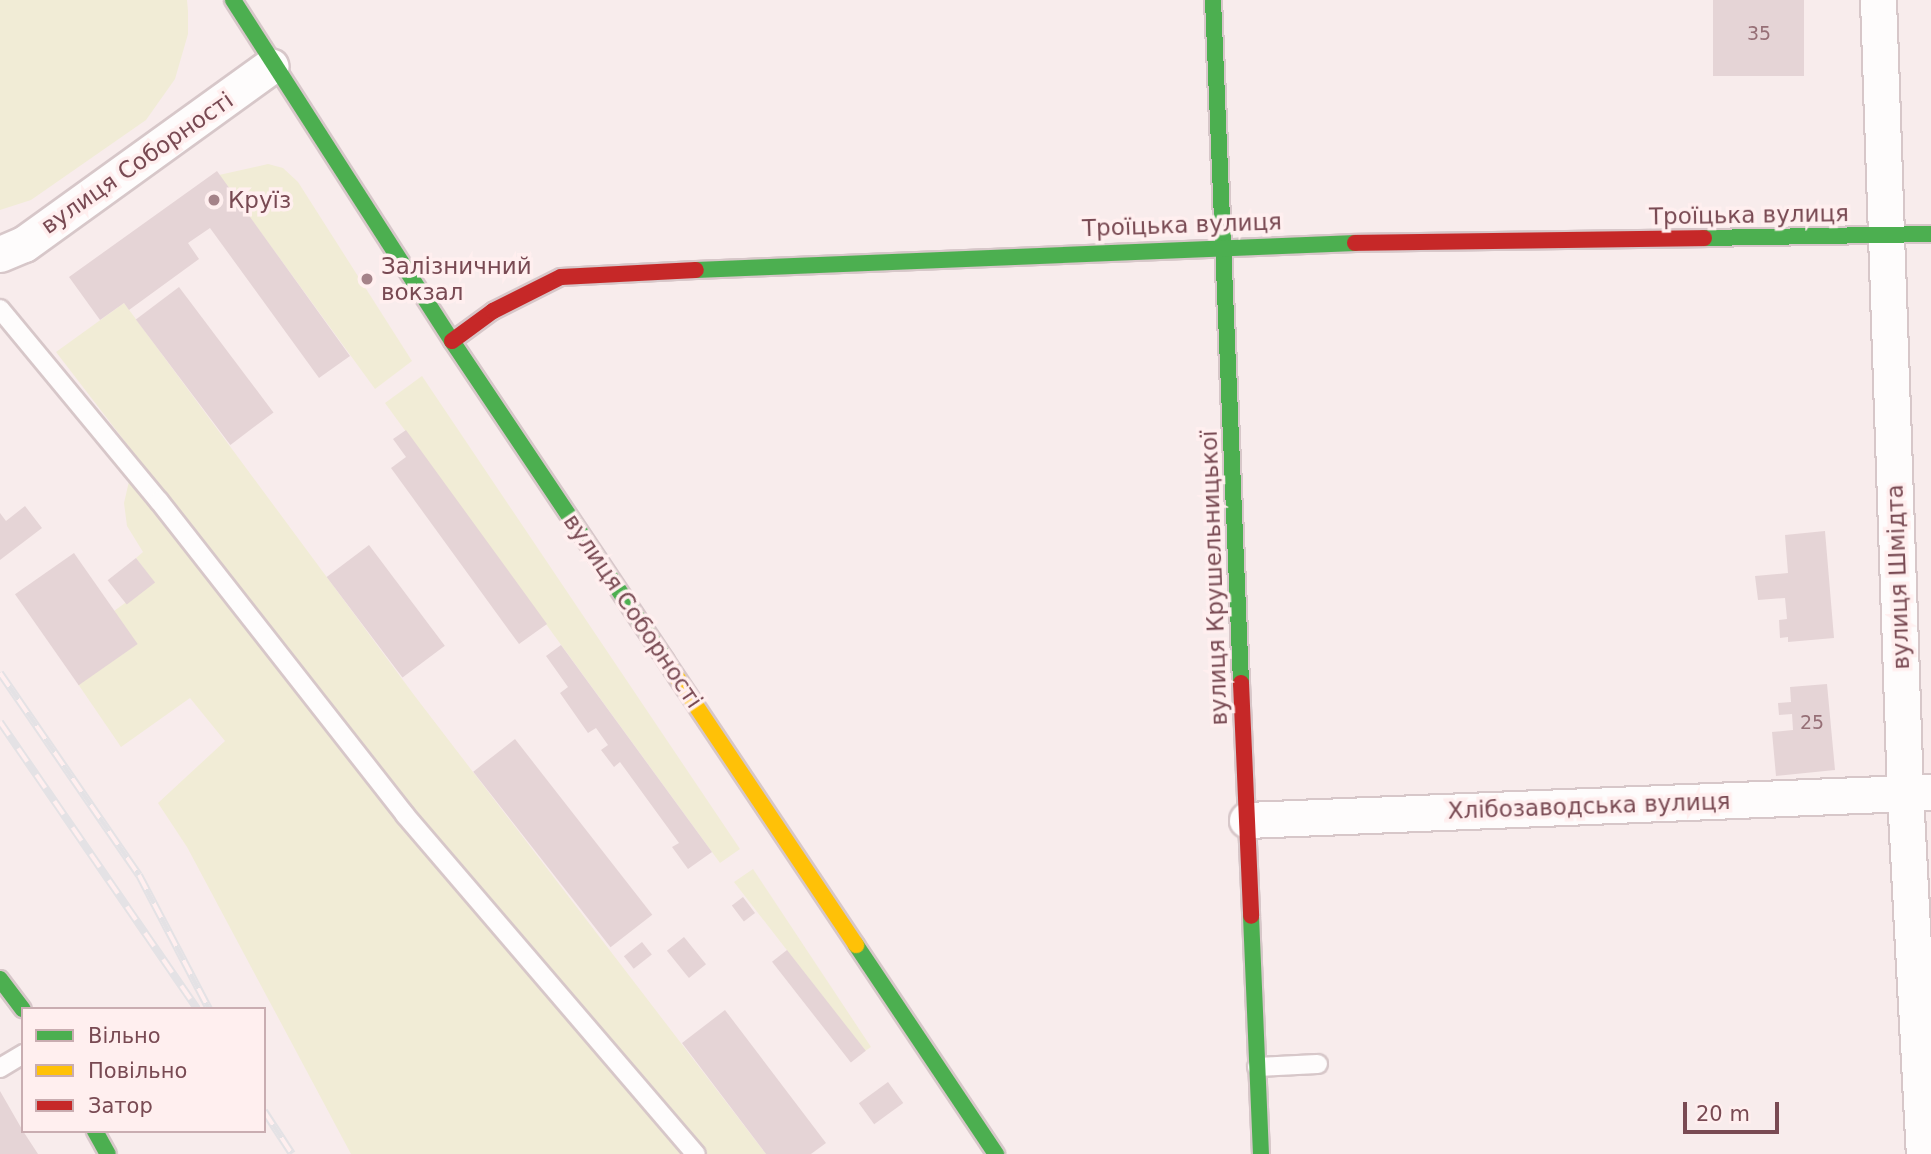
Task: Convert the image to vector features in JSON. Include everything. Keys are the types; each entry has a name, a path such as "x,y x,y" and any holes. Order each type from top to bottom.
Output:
{"street":[{"name":"вулиця Соборності","path":"233,0 271,66 452,341 996,1154"},
{"name":"вулиця Крушельницької","path":"1213,0 1261,1154"},
{"name":"вулиця Шмідта","path":"1878,0 1887,236 1918,793 1924,1154"},
{"name":"вулиця Соборності","path":"0,254 24,244 271,66"},
{"name":"Троїцька вулиця","path":"452,341 492,311 561,277 1223,245 1931,234"},
{"name":"Хлібозаводська вулиця","path":"1247,820 1918,793"},
{"path":"0,979 21,1007"},
{"path":"96,1133 108,1154"}],"lane":[{"path":"0,309 159,501 405,815 696,1154"},
{"path":"0,1068 21,1055"},
{"path":"1257,1067 1318,1064"}],"shaded area":[{"path":"0,0 187,0 188,34 175,79 146,120 31,200 0,210"},
{"path":"268,164 283,168 298,182 412,361 375,389 219,175"},
{"path":"124,303 414,695 766,1154 351,1154 187,847 158,803 225,741 190,698 121,747 78,684 137,644 114,611 154,582 136,558 143,552 127,526 124,503 130,477 143,465 56,352"},
{"path":"422,376 740,849 720,863 385,403"},
{"path":"753,869 871,1047 865,1051 734,882"}],"building":[{"path":"1713,0 1804,0 1804,76 1713,76"},
{"path":"217,171 350,356 319,378 210,228 188,243 199,259 129,310 124,303 100,320 69,277"},
{"path":"179,287 273,412 230,445 136,319"},
{"path":"406,430 547,624 519,644 391,468 406,457 393,439"},
{"path":"25,506 42,528 0,560 0,513 6,521"},
{"path":"1825,531 1834,638 1788,642 1788,637 1780,638 1779,620 1787,619 1785,598 1758,600 1755,576 1788,573 1785,535"},
{"path":"369,545 445,646 403,678 327,577"},
{"path":"74,553 138,644 79,685 15,594"},
{"path":"136,558 155,582 127,605 108,580"},
{"path":"561,645 712,852 688,869 672,847 679,843 620,762 614,767 601,750 608,745 596,728 588,733 560,693 568,687 546,656"},
{"path":"1827,684 1835,770 1776,776 1772,732 1793,730 1792,714 1779,715 1778,703 1791,702 1790,687"},
{"path":"515,739 652,915 611,947 473,772"},
{"path":"743,897 755,913 744,921 732,905"},
{"path":"684,937 706,964 689,978 667,951"},
{"path":"642,942 652,955 634,969 624,956"},
{"path":"787,950 866,1051 851,1063 772,962"},
{"path":"725,1010 826,1143 811,1154 766,1154 682,1043"},
{"path":"888,1082 903,1103 874,1124 859,1103"},
{"path":"0,1091 21,1128 21,1133 24,1133 38,1154 0,1154"}],"railway":[{"path":"0,673 139,875 208,1007"},
{"path":"0,722 196,1007"},
{"path":"266,1114 292,1154"}],"traffic: fast":[{"path":"233,0 452,341 666,661"},
{"path":"1213,0 1241,683"},
{"path":"1704,238 1931,234"},
{"path":"696,270 1355,243"},
{"path":"1251,916 1261,1154"},
{"path":"856,945 996,1154"},
{"path":"0,979 21,1007"},
{"path":"96,1133 108,1154"}],"traffic: slow":[{"path":"666,661 856,945"}],"traffic: jam":[{"path":"1355,243 1704,238"},
{"path":"452,341 493,311 561,277 696,270"},
{"path":"1241,683 1251,916"}],"place":[{"name":"Круїз","path":"214,200"},
{"name":"Залізничний вокзал","path":"367,279"}]}
